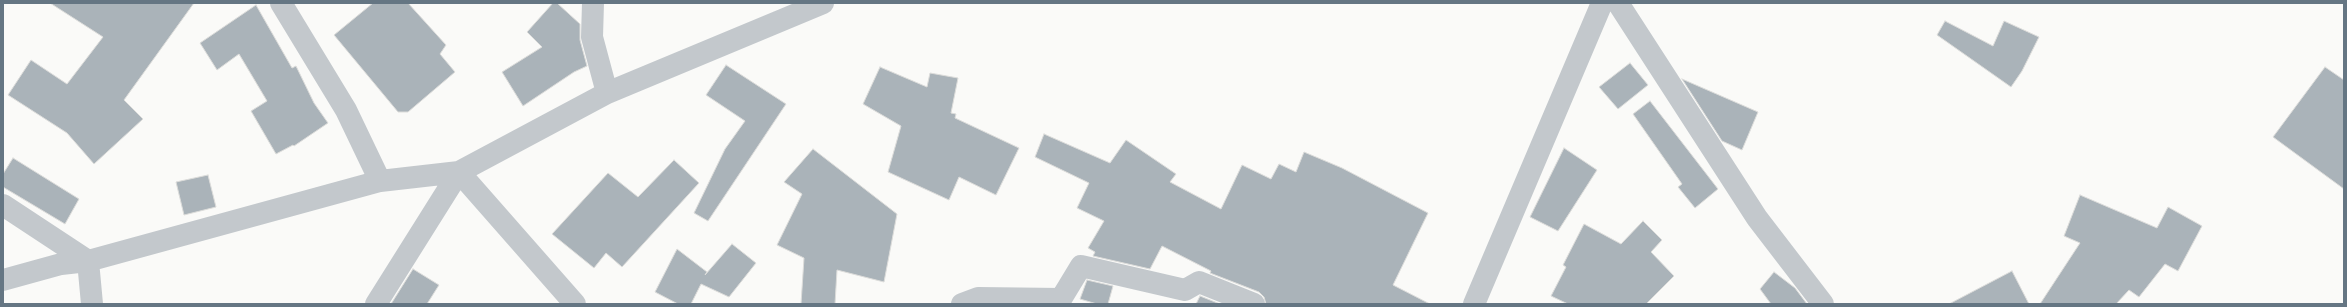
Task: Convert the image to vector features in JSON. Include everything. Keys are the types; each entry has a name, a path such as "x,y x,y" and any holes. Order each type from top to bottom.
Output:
{"street":[{"path":"281,3 346,110 380,181"},
{"path":"592,3 592,37 607,93"},
{"path":"3,280 61,264 88,261 380,181 459,172 607,93 823,3"},
{"path":"1474,304 1602,3"},
{"path":"1618,3 1757,218 1823,304"},
{"path":"459,172 566,300"},
{"path":"376,304 459,172"},
{"path":"3,205 88,261"},
{"path":"88,261 92,304"},
{"path":"962,304 978,298 1061,300 1081,266 1185,290 1199,282 1254,304"}],"building":[{"path":"50,3 194,3 124,100 143,119 94,164 67,133 8,95 31,60 67,84 103,37"},
{"path":"373,3 408,3 446,45 440,54 455,72 408,112 398,112 334,35"},
{"path":"553,3 557,3 580,24 580,40 587,66 574,72 523,106 502,72 542,47 527,32"},
{"path":"256,5 292,68 296,66 314,103 328,123 294,146 293,145 276,154 251,111 267,101 239,54 217,70 200,43"},
{"path":"1945,21 1993,46 2004,21 2039,37 2022,71 2011,87 1937,35"},
{"path":"1630,63 1648,85 1618,109 1599,87"},
{"path":"726,65 786,104 708,221 694,213 725,149 745,121 706,95"},
{"path":"880,67 927,87 930,73 958,78 951,113 956,114 955,118 1019,148 996,195 959,177 949,200 888,172 901,126 863,104"},
{"path":"2325,67 2344,80 2344,189 2273,137"},
{"path":"1682,79 1758,112 1742,150 1722,141"},
{"path":"1650,101 1718,189 1695,208 1678,187 1682,184 1633,114"},
{"path":"1044,134 1110,163 1126,140 1176,174 1170,182 1221,209 1242,165 1271,179 1279,164 1296,172 1304,152 1342,168 1428,213 1393,285 1430,304 1266,304 1264,297 1259,292 1210,273 1211,271 1162,246 1150,269 1093,256 1095,252 1088,248 1104,221 1077,208 1089,183 1035,157"},
{"path":"1564,148 1597,170 1558,231 1530,217"},
{"path":"813,149 897,214 884,282 837,270 835,304 801,304 804,258 777,245 802,194 784,182"},
{"path":"13,158 79,199 65,224 3,187 3,174"},
{"path":"674,160 699,183 622,267 606,253 594,268 552,234 608,173 638,197"},
{"path":"208,175 216,207 184,215 176,182"},
{"path":"2080,195 2157,228 2168,207 2202,226 2178,271 2165,264 2139,297 2129,290 2116,304 2040,304 2080,243 2064,236"},
{"path":"1643,221 1662,240 1651,252 1674,276 1646,304 1568,304 1551,296 1566,267 1563,265 1584,224 1621,244"},
{"path":"732,244 756,263 729,297 701,284 691,304 678,304 655,292 677,249 707,272 705,275"},
{"path":"413,269 439,285 427,304 391,304"},
{"path":"2012,271 2029,304 1949,304"},
{"path":"1774,272 1795,288 1807,304 1771,304 1760,289"},
{"path":"1087,280 1113,286 1108,304 1097,304 1080,299"},
{"path":"1200,296 1220,304 1196,304"}]}
